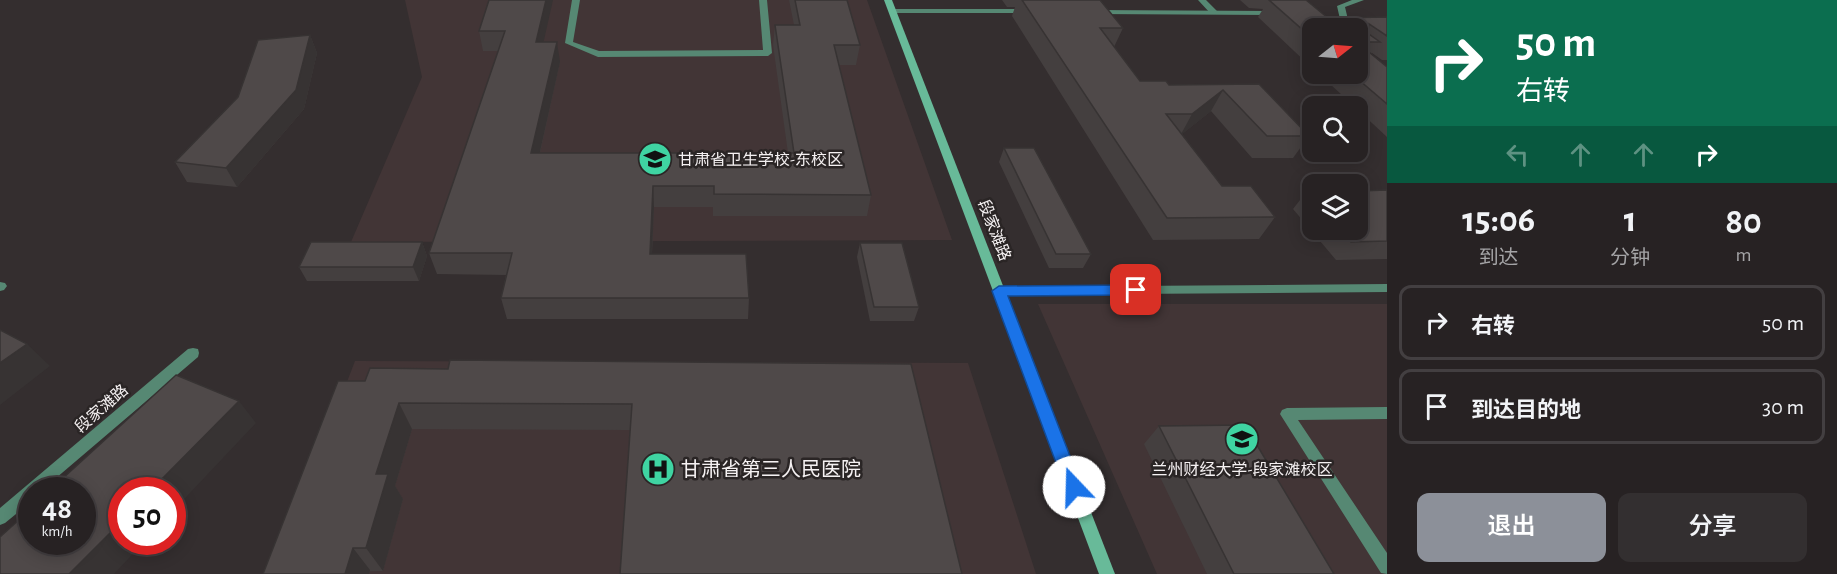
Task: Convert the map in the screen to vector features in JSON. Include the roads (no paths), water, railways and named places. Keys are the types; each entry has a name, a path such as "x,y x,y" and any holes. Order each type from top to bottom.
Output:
{"main road":[{"name":"段家滩路","path":"890,5 1107,574"}],"street":[{"path":"576,0 569,43 598,54 768,53 764,0"},
{"path":"1202,0 1214,12"},
{"path":"1344,18 1341,6 1360,0"},
{"path":"890,5 1035,11"},
{"path":"1083,12 1291,13"},
{"path":"999,291 1387,288"},
{"name":"段家滩路","path":"48,477 193,353"},
{"path":"1387,413 1287,414 1387,567"},
{"name":"段家滩路","path":"0,518 18,503"}],"place":[{"name":"甘肃省卫生学校-东校区","path":"655,159"},
{"name":"兰州财经大学-段家滩校区","path":"1242,439"},
{"name":"甘肃省第三人民医院","path":"658,469"}]}
